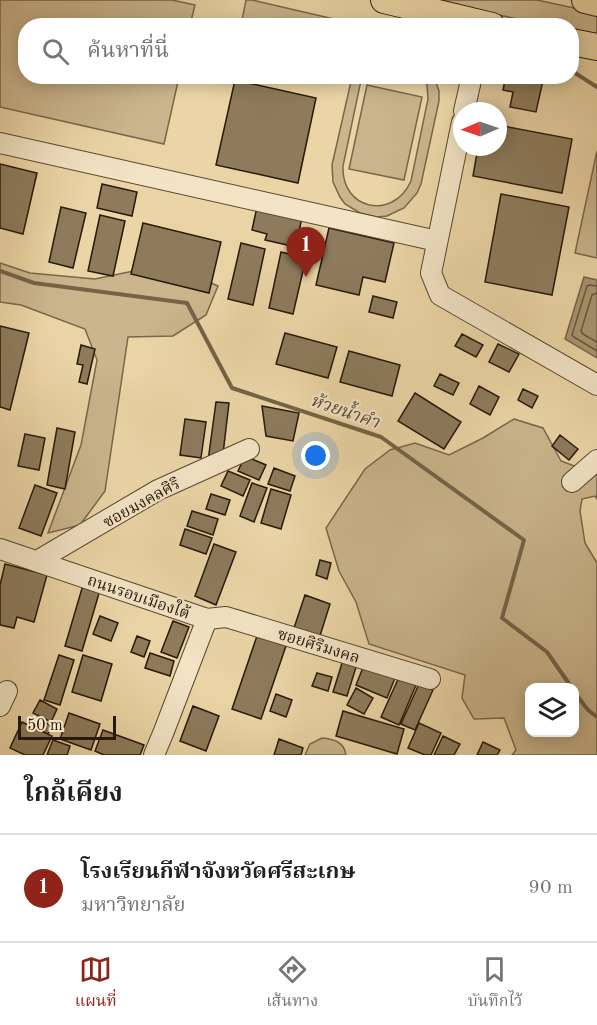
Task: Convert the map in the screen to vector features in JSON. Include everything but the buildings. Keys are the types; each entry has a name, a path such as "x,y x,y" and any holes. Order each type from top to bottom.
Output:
{"main road":[{"path":"384,0 457,18"},
{"path":"585,0 597,3"},
{"path":"579,43 597,47"}],"street":[{"path":"466,102 470,84"},
{"path":"0,143 436,241"},
{"path":"455,156 431,273 440,295 597,385"},
{"name":"ซอยมงคลศิริ","path":"37,561 158,490 249,449"},
{"path":"572,482 597,460"},
{"name":"ถนนรอบเมืองใต้","path":"0,549 207,619 154,755"},
{"name":"ซอยศิริมงคล","path":"207,619 226,617 430,679"}],"shaded area":[{"path":"0,0 172,0 195,5 192,18 18,18 18,84 177,84 164,144 0,107"},
{"path":"246,0 252,0 330,18 242,18"},
{"path":"428,0 537,0 597,13 597,36 579,32 579,18 513,18"},
{"path":"350,84 360,84 343,166 345,181 350,193 359,201 370,205 392,202 403,194 411,181 428,99 426,84 436,84 439,101 421,184 417,193 404,208 387,216 377,217 360,213 345,204 340,197 333,182 332,165"},
{"path":"367,85 422,97 404,180 349,169"},
{"path":"597,151 597,258 575,253"},
{"path":"0,263 30,273 95,279 167,264 218,286 206,315 173,336 128,337 105,491 80,525 48,533 81,445 97,360 85,329 21,305 0,302"},
{"path":"514,419 543,428 561,461 577,467 597,466 597,499 595,496 582,499 580,511 585,543 597,563 597,755 512,755 516,750 504,718 474,719 462,698 465,675 369,644 356,602 339,571 326,528 365,469 390,450 415,443 449,455"},
{"path":"322,738 338,742 346,755 305,755 310,744"}],"water":[{"path":"584,277 597,280 597,358 565,339"}],"waterway":[{"path":"579,75 597,87"},
{"name":"ห้วยน้ำคำ","path":"0,271 34,283 187,303 232,388 381,437 524,540 502,618 547,652 569,683"},
{"name":"ห้วยน้ำคำ","path":"579,698 597,717"}],"place":[{"name":"โรงเรียนกีฬาจังหวัดศรีสะเกษ","path":"306,277"}]}
